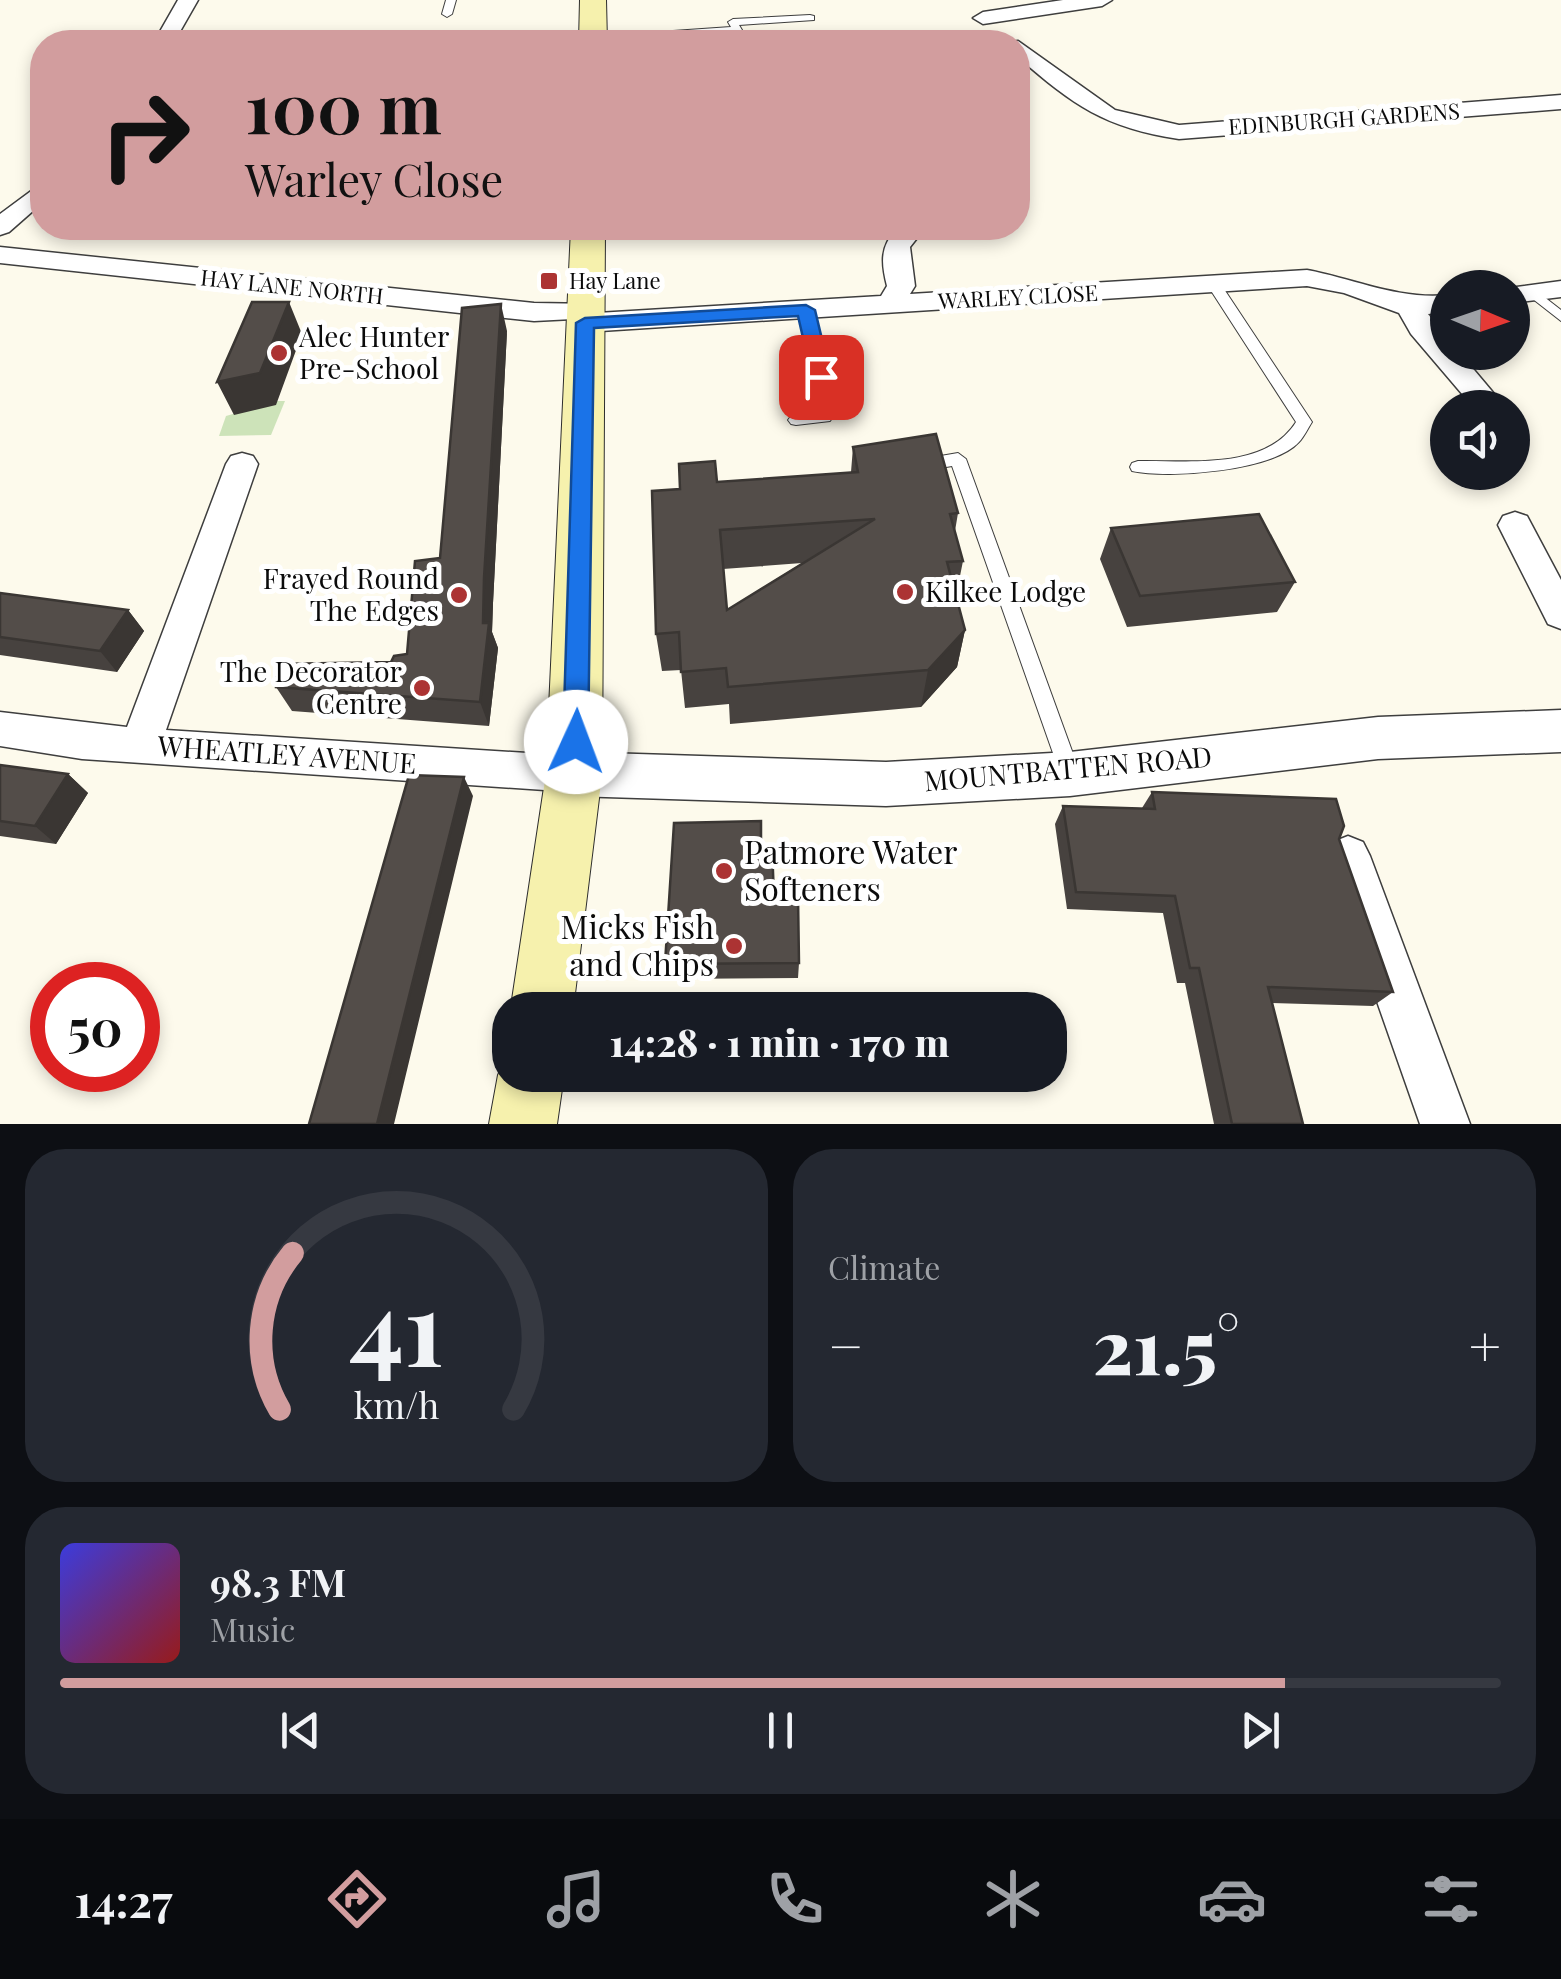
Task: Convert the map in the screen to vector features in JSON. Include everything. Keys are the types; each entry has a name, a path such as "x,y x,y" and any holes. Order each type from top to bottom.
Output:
{"main road":[{"path":"593,0 593,30"},
{"path":"544,992 574,774 585,316 592,240"},
{"path":"523,1124 528,1092"}],"street":[{"path":"171,30 188,0"},
{"path":"978,9 1102,0"},
{"path":"978,9 1000,30"},
{"name":"EDINBURGH GARDENS","path":"1030,57 1095,111 1128,126 1178,132 1561,102"},
{"path":"0,227 30,201"},
{"path":"890,304 901,286 893,252 897,240"},
{"name":"HAY LANE NORTH","path":"0,255 585,316"},
{"name":"WARLEY CLOSE","path":"585,316 806,310 1318,280 1410,308 1430,305"},
{"path":"1410,308 1421,328 1475,390"},
{"path":"140,746 242,464"},
{"path":"1515,525 1561,614"},
{"name":"WHEATLEY AVENUE","path":"0,729 140,746 574,774"},
{"name":"MOUNTBATTEN ROAD","path":"574,774 886,784 1070,774 1378,738 1561,732"},
{"path":"1348,856 1445,1124"}],"lane":[{"path":"447,14 451,0"},
{"path":"737,30 733,22 810,18"},
{"path":"1138,467 1270,457 1297,440 1304,422 1215,286"},
{"path":"1536,292 1561,317"},
{"path":"796,420 825,416 829,410 806,310"},
{"path":"901,469 958,460 1070,774"}],"green space":[{"path":"285,401 271,435 219,436 226,416"}],"building":[{"path":"252,302 289,302 260,373 217,382"},
{"path":"501,304 484,578 483,623 489,623 480,702 276,687 277,664 391,662 394,656 407,654 415,561 440,558 462,308"},
{"path":"936,434 958,513 950,514 963,561 947,562 965,630 928,670 728,687 726,668 681,672 679,632 656,634 652,491 680,489 679,464 715,461 717,482 858,472 853,447","holes":["875,519 727,610 720,530"]},
{"path":"1259,514 1295,582 1140,596 1111,528"},
{"path":"0,593 128,610 100,651 0,637"},
{"path":"0,765 68,774 35,826 0,821"},
{"path":"409,775 464,777 377,1124 309,1124"},
{"path":"1152,792 1336,799 1344,826 1339,839 1393,992 1268,987 1303,1124 1232,1124 1199,968 1190,968 1175,896 1076,892 1063,806 1155,809"},
{"path":"761,821 761,847 772,847 774,897 798,896 799,963 665,964 674,823"}],"place":[{"name":"Hay Lane","path":"549,281"},
{"name":"Alec Hunter Pre-School","path":"279,353"},
{"name":"Kilkee Lodge","path":"905,592"},
{"name":"Frayed Round The Edges","path":"459,595"},
{"name":"The Decorator Centre","path":"422,688"},
{"name":"Patmore Water Softeners","path":"724,871"},
{"name":"Micks Fish and Chips","path":"734,946"}],"route":[{"path":"576,742 585,323 806,310 821,377"}]}
